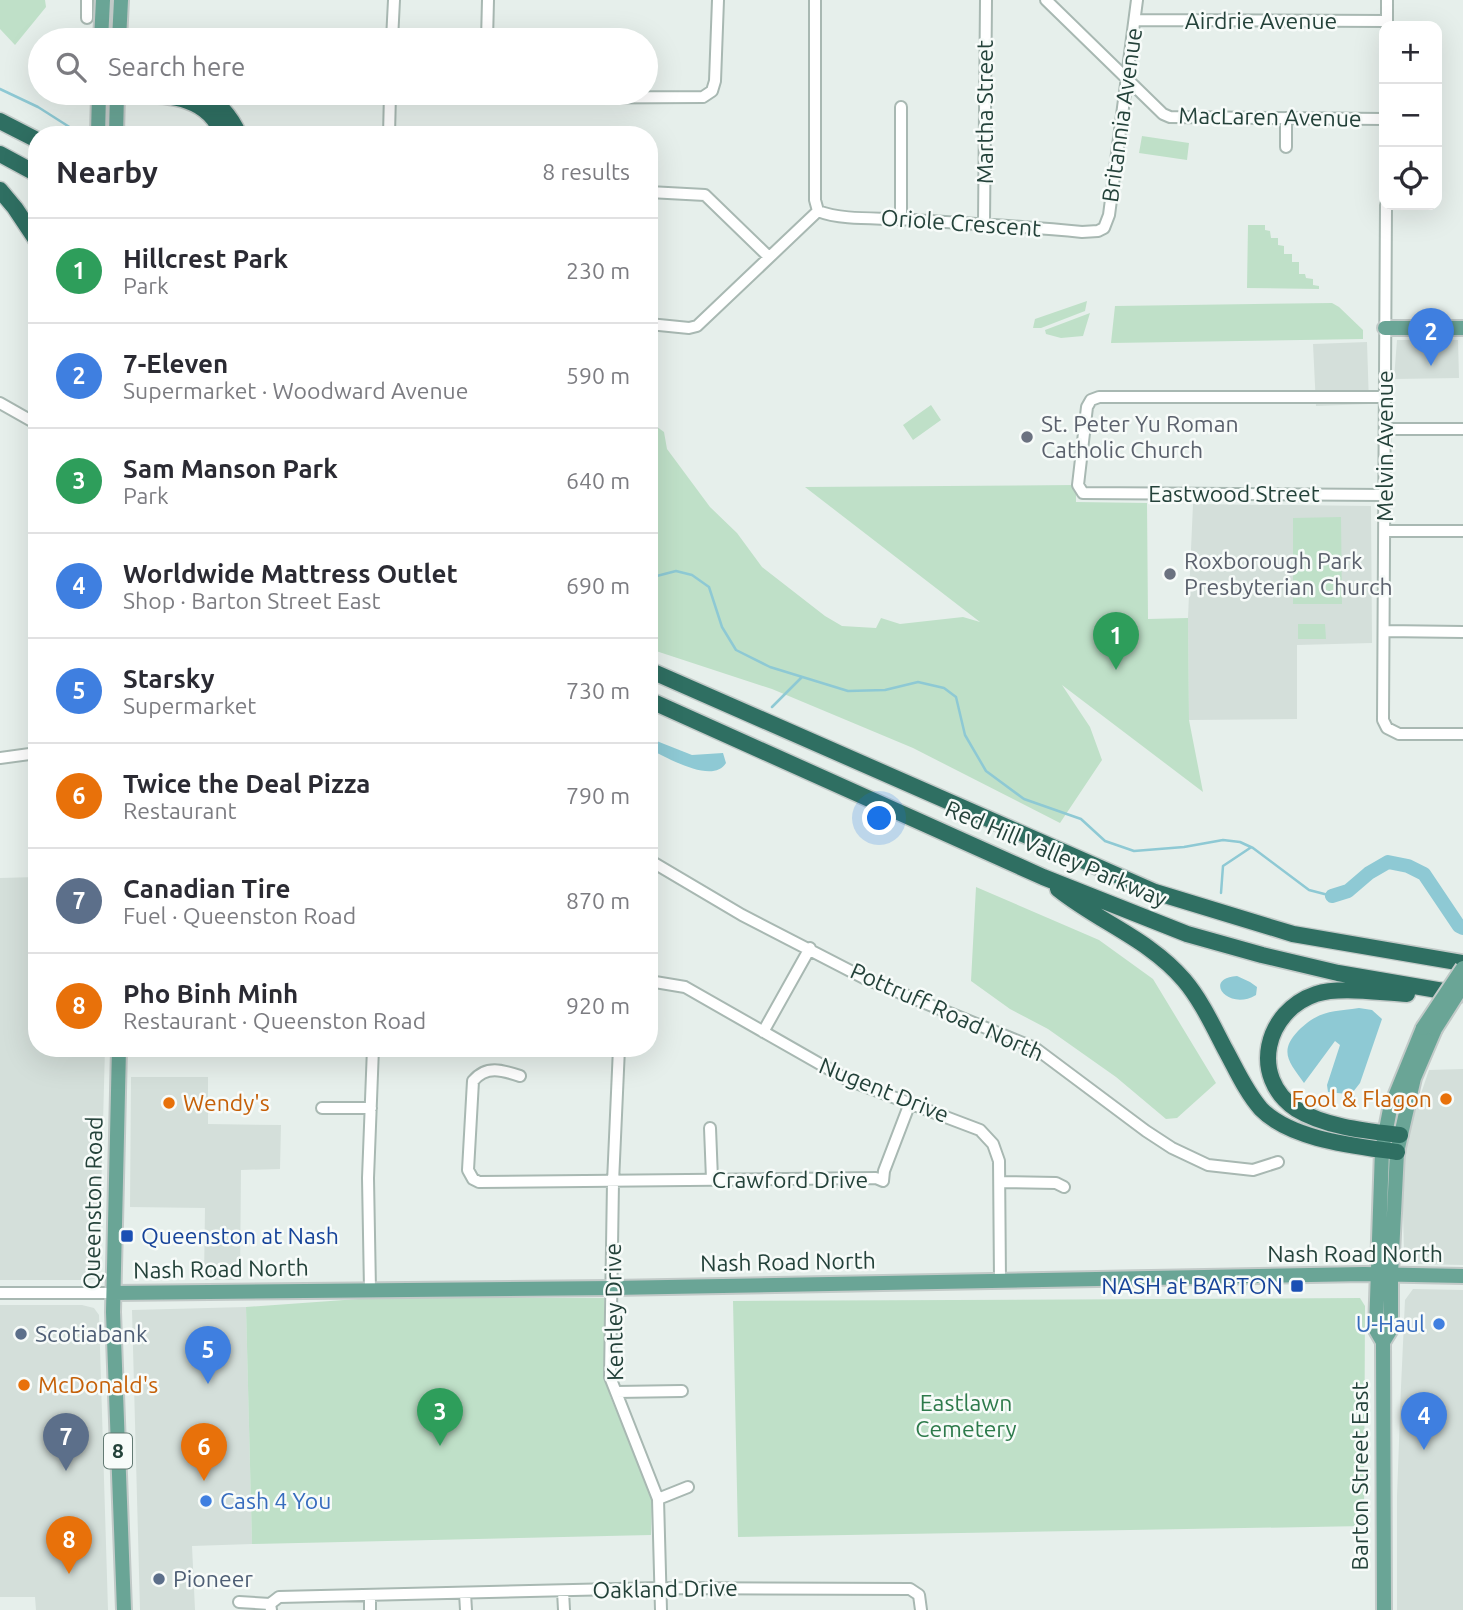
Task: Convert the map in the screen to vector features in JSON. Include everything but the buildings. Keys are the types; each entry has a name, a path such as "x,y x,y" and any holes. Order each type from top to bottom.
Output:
{"highway":[{"path":"199,105 217,121 219,126"},
{"path":"216,105 231,118 235,126"},
{"path":"0,121 28,135"},
{"path":"0,154 28,169"},
{"path":"0,190 28,227"},
{"name":"Red Hill Valley Parkway","path":"658,674 1155,892 1293,934 1463,965"},
{"name":"Red Hill Valley Parkway","path":"658,704 1042,877 1154,921 1212,941 1338,973 1463,994"},
{"path":"1042,877 1073,901 1141,942 1171,967 1200,1004 1252,1098 1270,1118 1282,1125 1322,1138 1390,1151"},
{"path":"1393,1134 1329,1122 1293,1107 1284,1098 1272,1077 1268,1053 1271,1036 1282,1016 1298,1002 1314,995 1340,991 1409,994 1437,990"}],"main road":[{"path":"102,28 103,0"},
{"path":"120,28 121,0"},
{"path":"98,105 98,126"},
{"path":"116,126 118,105"},
{"path":"1385,328 1463,328"},
{"name":"Barton Street East","path":"1384,1610 1383,1342 1391,1329 1384,1274 1390,1151 1398,1087 1463,965"},
{"name":"Barton Street East","path":"1429,1029 1463,985"},
{"name":"Queenston Road","path":"119,1057 114,1293 124,1610"},
{"name":"Nash Road North","path":"114,1293 612,1288 1384,1274 1463,1276"}],"street":[{"path":"87,0 87,18"},
{"path":"392,28 394,0"},
{"path":"487,28 488,0"},
{"path":"658,97 703,97 712,91 715,81 718,0"},
{"path":"658,325 689,328 697,326 818,211 815,200 814,0"},
{"name":"Martha Street","path":"984,223 986,0"},
{"name":"MacLaren Avenue","path":"1046,0 1163,114 1170,117 1379,119"},
{"name":"Britannia Avenue","path":"1104,229 1108,223 1137,0"},
{"path":"1387,0 1387,21"},
{"name":"Airdrie Avenue","path":"1135,20 1379,24"},
{"path":"389,126 390,105"},
{"path":"901,107 901,220"},
{"path":"1286,118 1286,148"},
{"path":"658,192 705,195 769,257"},
{"name":"Melvin Avenue","path":"1386,210 1383,720 1387,728 1399,734 1463,734"},
{"name":"Oriole Crescent","path":"818,211 826,214 901,220 984,223 1082,232 1104,229"},
{"name":"Eastwood Street","path":"1385,397 1099,397 1092,399 1087,409 1078,483 1083,494 1385,495"},
{"path":"0,403 28,419"},
{"path":"1385,429 1463,429"},
{"path":"1384,531 1463,531"},
{"path":"1384,631 1463,632"},
{"path":"0,758 28,754"},
{"name":"Pottruff Road North","path":"658,865 742,915 864,978 1035,1048 1146,1131 1208,1166 1253,1170 1278,1162"},
{"path":"763,1032 810,948"},
{"name":"Nugent Drive","path":"658,982 685,987 848,1080 980,1130 993,1144 999,1161 1000,1280"},
{"path":"370,1290 368,1178 373,1057"},
{"name":"Kentley Drive","path":"619,1057 613,1182 610,1377 658,1500 661,1610"},
{"name":"Crawford Drive","path":"520,1076 502,1070 489,1070 479,1073 473,1082 468,1170 473,1179 488,1183 876,1178 883,1181 884,1171 910,1103"},
{"path":"323,1108 371,1108"},
{"path":"710,1128 712,1180"},
{"path":"1000,1182 1056,1182 1064,1187"},
{"path":"0,1293 114,1293"},
{"path":"616,1392 682,1391"},
{"path":"658,1500 688,1488"},
{"name":"Oakland Drive","path":"239,1602 271,1607 279,1597 660,1588 910,1589 919,1595 921,1610"},
{"path":"563,1591 564,1610"},
{"path":"465,1593 466,1610"},
{"path":"370,1595 370,1610"}],"shaded area":[{"path":"1397,340 1458,340 1459,378 1394,379"},
{"path":"1367,342 1369,404 1316,406 1313,344"},
{"path":"1193,504 1371,506 1372,643 1297,645 1297,719 1189,720 1188,618"},
{"path":"28,877 28,1057 105,1057 99,1273 97,1278 89,1280 0,1280 0,878"},
{"path":"1463,1069 1463,1265 1416,1264 1404,1252 1402,1177 1409,1129 1429,1070"},
{"path":"131,1077 208,1077 208,1124 281,1125 280,1169 241,1170 240,1280 204,1280 205,1208 130,1207"},
{"path":"1413,1289 1463,1290 1463,1610 1397,1610 1397,1496 1405,1300"},
{"path":"0,1305 82,1305 94,1308 99,1315 108,1610 36,1610 35,1597 0,1597"},
{"path":"246,1307 252,1544 192,1546 195,1610 140,1610 132,1310"}],"green space":[{"path":"0,0 45,0 46,7 15,45 0,29"},
{"path":"1142,136 1189,143 1187,160 1139,153"},
{"path":"1248,225 1265,225 1271,238 1278,238 1278,245 1284,246 1284,254 1292,254 1292,262 1299,262 1299,274 1313,279 1313,285 1319,286 1319,289 1247,288"},
{"path":"1087,301 1085,311 1041,328 1033,328 1035,319"},
{"path":"1332,303 1363,330 1363,339 1111,343 1115,306"},
{"path":"1090,313 1083,336 1061,338 1046,334 1045,330"},
{"path":"931,405 941,420 913,440 903,425"},
{"path":"658,428 664,432 667,449 710,507 737,533 762,567 842,626 876,628 881,618 900,624 963,617 980,622 805,487 1076,485 1076,502 1147,503 1148,619 1188,618 1189,720 1203,792 1062,685 1090,727 1102,760 1060,823 913,748 772,689 658,652"},
{"path":"1341,517 1342,604 1293,604 1293,518"},
{"path":"1298,624 1325,624 1326,639 1298,639"},
{"path":"976,887 1099,940 1153,979 1216,1083 1177,1118 1166,1119 1116,1077 1048,1029 1010,1009 971,981"},
{"path":"372,1298 604,1298 604,1358 610,1396 652,1496 651,1535 252,1544 246,1307"},
{"name":"Eastlawn Cemetery","path":"1360,1298 1365,1306 1364,1526 738,1537 733,1301"}],"water":[{"path":"658,742 692,755 723,753 726,763 720,769 711,771 677,763 658,754"},
{"path":"1237,976 1257,987 1256,995 1236,999 1223,993 1221,982"},
{"path":"1359,1008 1372,1010 1382,1019 1360,1083 1353,1092 1355,1097 1350,1099 1347,1094 1328,1092 1327,1085 1340,1045 1335,1041 1304,1083 1288,1057 1287,1051 1292,1038 1319,1016 1333,1011"}],"waterway":[{"path":"0,89 28,102"},
{"path":"34,105 68,126"},
{"path":"658,576 676,571 692,575 709,587 722,627 736,650 770,667 848,691 885,690 918,682 944,688 956,697 965,735 986,771 1024,799 1081,819 1105,841 1134,851 1184,847 1223,840 1240,842 1253,848 1309,890 1332,896"},
{"path":"772,707 802,677"},
{"path":"1221,893 1223,866 1250,848"},
{"path":"1332,896 1348,891 1369,873 1388,862 1408,866 1424,874 1463,928"}],"place":[{"name":"7-Eleven","path":"1431,366"},
{"name":"St. Peter Yu Roman Catholic Church","path":"1027,437"},
{"name":"Roxborough Park Presbyterian Church","path":"1170,574"},
{"name":"Hillcrest Park","path":"1116,670"},
{"name":"Fool & Flagon","path":"1446,1099"},
{"name":"Wendy's","path":"169,1103"},
{"name":"Queenston at Nash","path":"127,1236"},
{"name":"NASH at BARTON","path":"1297,1286"},
{"name":"U-Haul","path":"1439,1324"},
{"name":"Scotiabank","path":"21,1334"},
{"name":"Starsky","path":"208,1384"},
{"name":"McDonald's","path":"24,1385"},
{"name":"Sam Manson Park","path":"440,1446"},
{"name":"Worldwide Mattress Outlet","path":"1424,1450"},
{"name":"Canadian Tire","path":"66,1471"},
{"name":"Twice the Deal Pizza","path":"204,1481"},
{"name":"Cash 4 You","path":"206,1501"},
{"name":"Pho Binh Minh","path":"69,1574"},
{"name":"Pioneer","path":"159,1579"}]}
